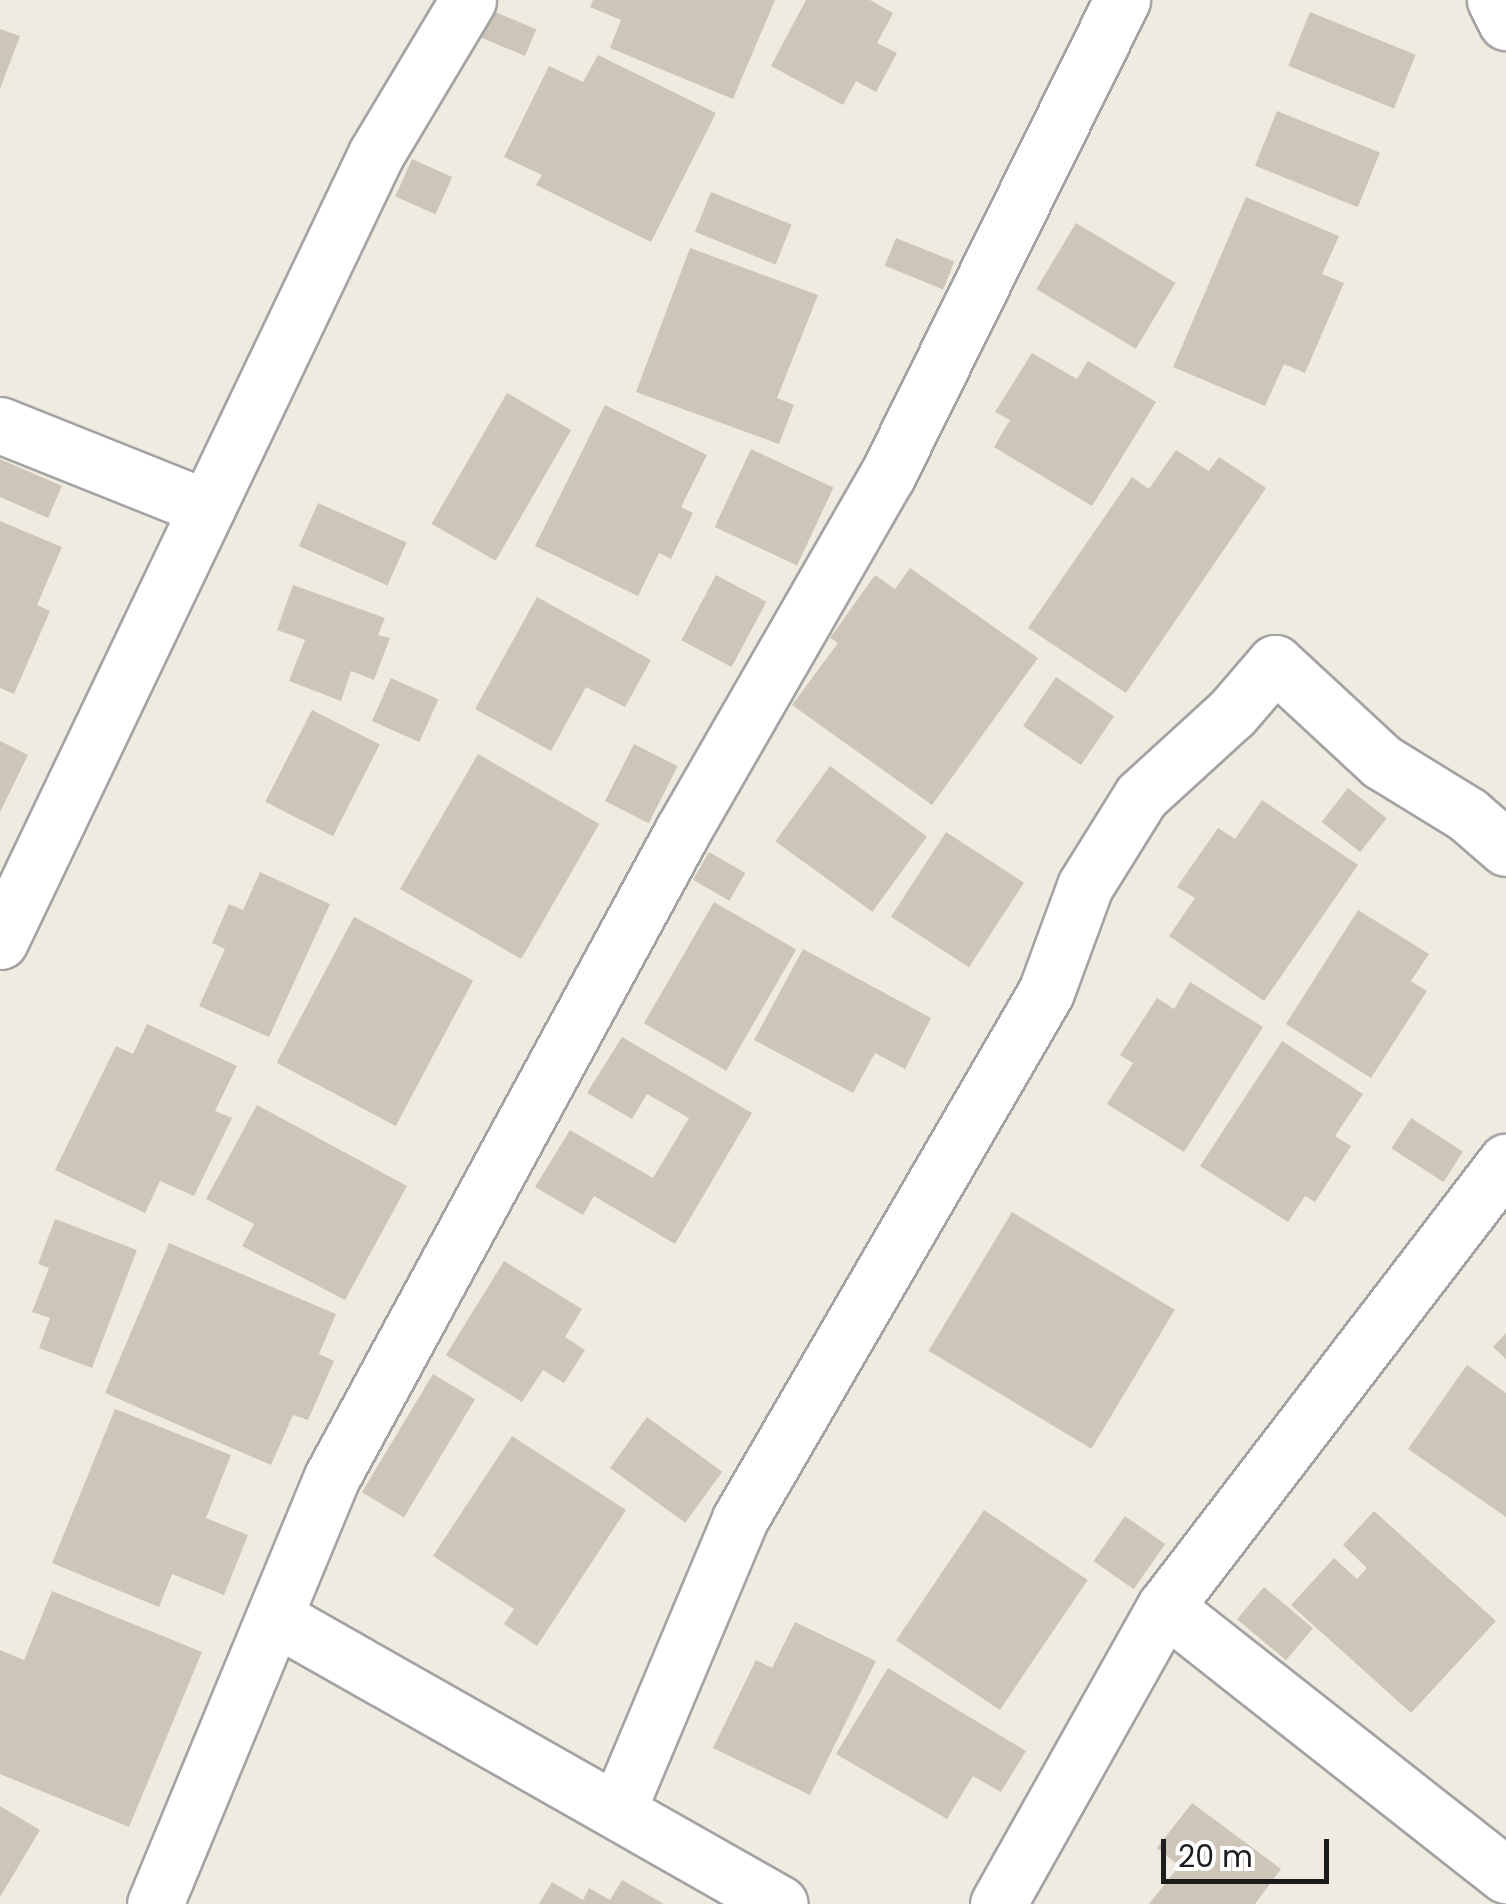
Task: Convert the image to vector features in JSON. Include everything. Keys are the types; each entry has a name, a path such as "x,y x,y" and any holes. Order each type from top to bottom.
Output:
{"street":[{"path":"0,941 376,154 468,0"},
{"path":"155,1904 332,1477 682,832 887,476 1122,0"},
{"path":"1495,0 1506,22"},
{"path":"0,425 207,508"},
{"path":"619,1807 740,1518 1046,992 1085,886 1141,796 1232,713 1275,662 1382,762 1468,815 1506,848"},
{"path":"998,1904 1165,1607 1506,1162"},
{"path":"1165,1607 1506,1875"},
{"path":"276,1618 619,1807 780,1904"}],"building":[{"path":"593,0 775,0 733,99 610,48 621,20 590,7"},
{"path":"806,0 870,0 893,13 877,43 897,53 876,92 856,81 843,105 771,66"},
{"path":"493,11 536,29 525,56 482,38"},
{"path":"1310,12 1416,55 1394,108 1288,66"},
{"path":"0,29 20,36 0,89"},
{"path":"598,55 716,113 651,242 536,185 542,175 504,157 549,66 583,82"},
{"path":"1277,111 1380,153 1358,207 1255,166"},
{"path":"412,159 452,177 436,214 395,196"},
{"path":"711,192 792,225 776,264 695,232"},
{"path":"1246,197 1339,236 1322,274 1344,283 1305,373 1284,364 1265,406 1173,367"},
{"path":"1076,223 1175,283 1136,349 1036,289"},
{"path":"896,238 954,262 943,289 885,266"},
{"path":"690,248 818,295 777,398 794,405 779,444 636,392"},
{"path":"1032,353 1077,379 1088,361 1156,402 1092,506 994,447 1010,420 995,412"},
{"path":"507,393 571,430 496,561 432,524"},
{"path":"605,405 707,455 681,507 693,513 671,559 659,553 638,596 535,546"},
{"path":"751,449 833,487 797,565 715,527"},
{"path":"1176,450 1209,471 1219,457 1266,488 1126,693 1028,628 1132,477 1149,489"},
{"path":"0,459 62,486 48,518 0,497"},
{"path":"318,503 407,542 387,585 299,546"},
{"path":"0,521 62,547 37,605 50,611 14,694 0,688"},
{"path":"910,568 1038,658 932,805 792,705 838,643 830,638 875,575 895,589"},
{"path":"716,575 766,602 732,667 681,640"},
{"path":"293,585 385,618 378,635 390,638 374,680 351,671 341,701 289,681 305,640 277,630"},
{"path":"537,597 651,660 625,707 586,687 551,751 475,709"},
{"path":"1056,677 1114,716 1081,765 1023,726"},
{"path":"391,678 439,699 419,742 372,721"},
{"path":"312,710 380,745 333,836 265,802"},
{"path":"0,741 28,755 0,812"},
{"path":"634,744 678,766 649,823 605,801"},
{"path":"478,754 599,824 521,959 400,889"},
{"path":"830,766 927,837 872,912 775,841"},
{"path":"1348,788 1387,818 1360,852 1322,822"},
{"path":"1262,800 1358,865 1264,1001 1169,936 1195,898 1177,887 1218,828 1235,839"},
{"path":"946,832 1024,883 969,967 891,917"},
{"path":"709,852 745,873 729,901 693,880"},
{"path":"260,872 330,904 269,1037 199,1006 225,949 212,943 229,904 243,910"},
{"path":"714,902 796,949 726,1071 644,1023"},
{"path":"1358,910 1429,954 1411,981 1427,991 1371,1078 1286,1024"},
{"path":"354,917 473,980 396,1126 277,1063"},
{"path":"803,949 931,1018 905,1069 875,1053 853,1093 754,1040"},
{"path":"1190,982 1263,1027 1184,1152 1107,1104 1133,1063 1120,1055 1157,998 1174,1009"},
{"path":"147,1024 237,1066 215,1111 232,1118 194,1196 160,1181 145,1213 55,1170 116,1046 133,1054"},
{"path":"622,1037 752,1113 675,1244 594,1196 583,1215 535,1187 570,1130 653,1178 689,1118 647,1094 632,1119 587,1093"},
{"path":"1282,1041 1363,1094 1335,1136 1351,1146 1315,1202 1305,1196 1288,1222 1200,1166"},
{"path":"257,1105 407,1186 345,1300 242,1246 254,1224 206,1199"},
{"path":"1411,1118 1463,1152 1443,1182 1391,1148"},
{"path":"1012,1212 1175,1310 1091,1449 929,1351"},
{"path":"55,1219 137,1250 92,1368 39,1348 50,1318 32,1312 49,1268 38,1264"},
{"path":"169,1243 336,1314 319,1354 334,1361 308,1420 293,1415 271,1465 105,1393"},
{"path":"504,1261 582,1309 565,1337 585,1350 564,1383 543,1370 522,1402 446,1355"},
{"path":"1506,1333 1506,1359 1493,1347"},
{"path":"1467,1365 1506,1393 1506,1517 1408,1449"},
{"path":"433,1374 475,1399 404,1518 362,1492"},
{"path":"115,1409 231,1455 206,1518 248,1535 224,1595 172,1574 159,1607 52,1563"},
{"path":"647,1417 722,1472 685,1523 610,1468"},
{"path":"512,1436 626,1510 537,1646 504,1624 514,1609 433,1556"},
{"path":"984,1510 1088,1580 1000,1710 896,1640"},
{"path":"1374,1511 1496,1621 1411,1713 1291,1605 1334,1558 1357,1579 1367,1568 1343,1545"},
{"path":"1125,1516 1165,1544 1134,1589 1093,1561"},
{"path":"1264,1587 1313,1628 1286,1660 1237,1619"},
{"path":"52,1591 202,1652 129,1827 0,1774 0,1650 24,1660"},
{"path":"795,1622 876,1661 810,1795 713,1748 756,1660 772,1668"},
{"path":"888,1668 1026,1751 1001,1792 973,1776 947,1819 836,1754"},
{"path":"1192,1803 1281,1869 1255,1904 1149,1904 1179,1866 1157,1848"},
{"path":"0,1806 40,1830 0,1897"},
{"path":"622,1880 664,1904 539,1904 552,1882 583,1900 589,1888 610,1900"}]}
